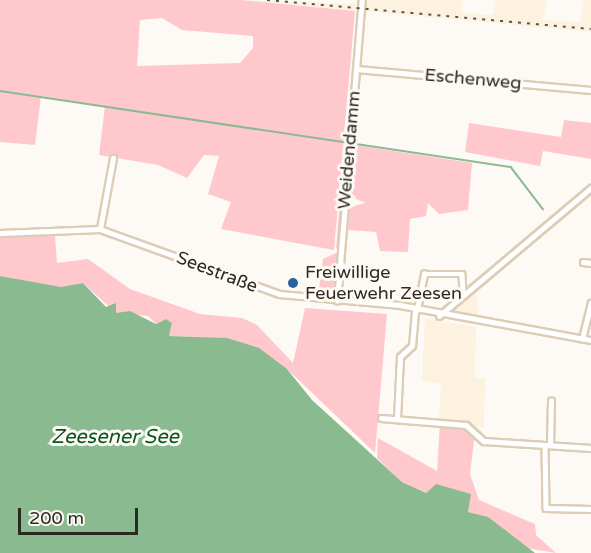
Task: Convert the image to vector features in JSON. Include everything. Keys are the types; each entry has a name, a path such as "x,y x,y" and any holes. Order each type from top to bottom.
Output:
{"street":[{"name":"Weidendamm","path":"337,301 362,0"},
{"name":"Eschenweg","path":"356,69 591,90"},
{"path":"100,229 113,158"},
{"path":"439,316 463,293 591,188"},
{"name":"Seestraße","path":"0,233 100,229 270,292 416,310 439,316 591,340"},
{"path":"583,262 591,262"},
{"path":"397,419 400,357 412,346 416,310 424,274 462,274 463,293"},
{"path":"582,339 591,303"},
{"path":"551,401 546,508 591,508"},
{"path":"381,418 466,424 484,441 591,448"}],"shaded area":[{"path":"0,0 241,0 355,11 334,250 221,229 231,202 208,194 219,156 204,155 187,178 158,165 99,155 105,106 41,96 35,145 0,142","holes":["162,18 182,30 253,36 253,48 240,63 137,66 140,20"]},
{"path":"241,0 362,4 362,0 463,0 461,13 493,15 496,0 547,0 543,20 580,22 584,0 591,0 591,32"},
{"path":"564,120 591,123 591,159 543,151 540,166 465,152 469,123 561,137"},
{"path":"344,144 339,246 336,249 338,224"},
{"path":"355,145 472,163 468,210 439,214 428,203 426,216 410,219 408,252 380,251 376,232 348,230 350,207 366,203 351,197"},
{"path":"55,235 57,263 88,259 130,289 200,314 242,318 257,325 293,363 305,308 387,314 375,453 287,369 203,337 169,336 172,323 166,319 156,324 148,316 116,313 83,283 61,288 0,276 0,238"},
{"path":"338,252 335,298 318,296 323,259"},
{"path":"476,288 478,320 448,312"},
{"path":"425,318 476,327 475,378 485,378 484,428 439,419 441,384 422,380"},
{"path":"440,423 466,425 475,433 470,474 479,500 535,524 536,535 556,553 520,547 488,518 468,512 470,494 436,485 426,493 402,482 377,458 378,438 437,471"}],"water":[{"name":"Zeesener See","path":"0,276 61,287 83,283 106,307 116,303 116,313 130,311 156,324 166,319 172,323 169,336 227,338 259,348 287,369 312,400 402,482 426,493 436,484 471,494 468,512 488,517 535,553 0,553"}],"waterway":[{"path":"0,91 511,167 543,209"}],"railway":[{"path":"267,0 591,29"}],"place":[{"name":"Freiwillige Feuerwehr Zeesen","path":"293,283"}]}
